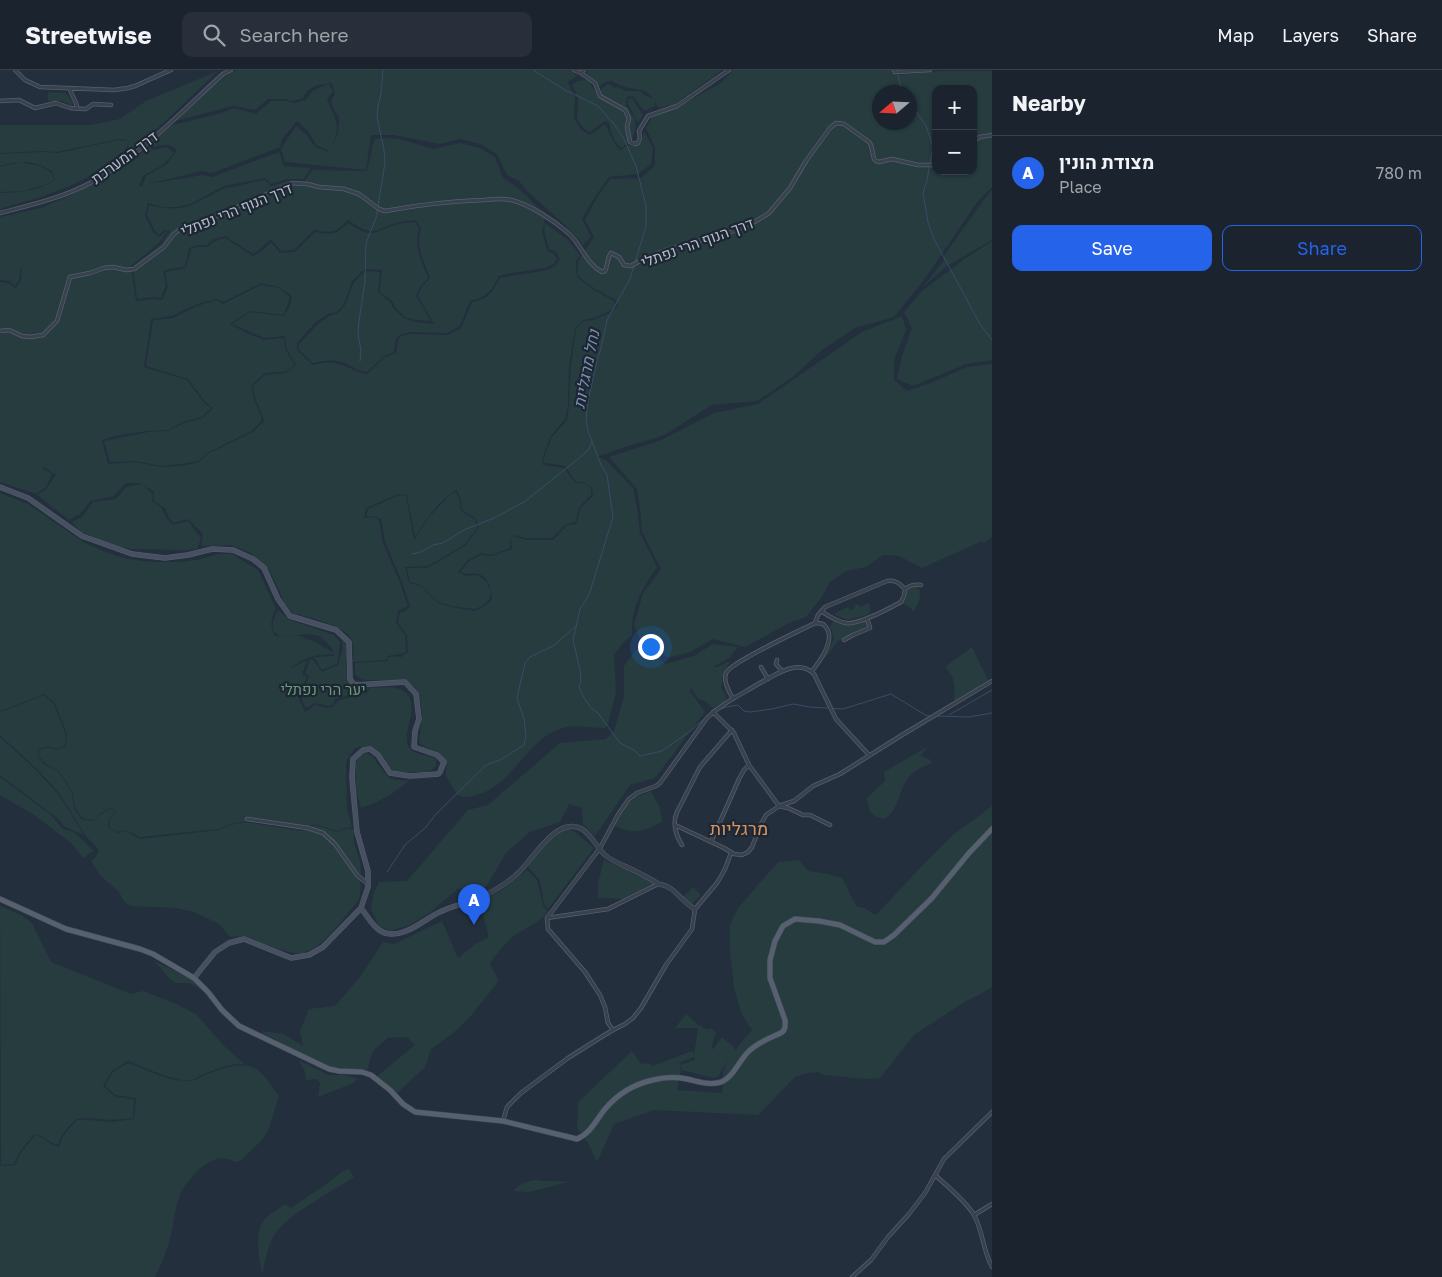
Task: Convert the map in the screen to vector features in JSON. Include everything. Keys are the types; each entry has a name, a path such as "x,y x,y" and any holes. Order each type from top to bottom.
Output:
{"main road":[{"path":"0,487 28,498 82,536 132,554 165,558 212,549 233,550 254,559 264,568 278,600 290,616 336,630 349,642 350,679 354,685 405,682 416,694 419,719 415,731 414,747 437,755 444,762 438,774 410,776 390,773 378,755 370,749 362,750 353,759 352,778 357,832 368,871 368,885 361,908 323,947 309,955 291,958 244,939 229,943 215,952 194,978"},
{"path":"0,899 66,929 147,952 194,978 239,1026 329,1069 362,1072 371,1075 390,1090 403,1104 415,1112 503,1121 577,1139 589,1131 616,1098 627,1091 658,1078 673,1077 711,1084 724,1080 749,1051 763,1041 783,1033 786,1027 785,1020 770,978 770,960 775,941 783,926 795,918 819,921 840,925 875,942 884,942 894,935 932,898 968,853 992,829"},
{"path":"361,908 379,930 392,934 410,929 442,911 475,900"}],"street":[{"path":"15,70 32,84 49,88 123,89 135,86 170,70"},
{"name":"דרך המערכת","path":"0,213 44,202 89,184 139,151 223,74 231,70"},
{"path":"574,70 582,72 595,83 600,96 625,110 629,118 627,127 630,142 634,144 638,143 640,138 639,131 648,116 677,106 729,70"},
{"path":"894,70 895,72 930,70"},
{"path":"70,88 77,108"},
{"path":"0,101 22,100 28,106 35,108 56,103 70,108 86,108 93,104 112,105"},
{"name":"דרך הנוף הרי נפתלי","path":"0,332 9,330 22,336 30,337 43,335 57,321 70,277 104,268 134,269 164,247 180,229 219,215 292,184 344,189 359,194 378,209 385,211 454,201 509,199 536,210 568,233 574,238 591,263 602,272 607,268 611,253 619,256 624,265 631,266 658,253 731,232 760,219 772,210 785,195 830,128 836,123 844,124 869,142 876,161 892,159 918,165 932,165"},
{"path":"977,139 992,135"},
{"path":"815,623 818,615 825,607 887,581 894,580 905,589"},
{"path":"821,611 839,622 849,624 857,622 901,602 905,589 910,585 921,585"},
{"path":"844,640 870,628 867,618"},
{"path":"733,699 725,682 729,669 758,652 815,623 819,623 826,627 830,641 820,661 812,671"},
{"path":"777,660 776,664 782,671"},
{"path":"761,667 768,679"},
{"path":"613,1030 608,1023 603,1001 597,990 585,972 548,929 546,918 600,848 618,813 629,799 637,793 660,783 713,712 782,671 795,667 812,671 836,720 869,755"},
{"path":"675,825 731,853 742,855 752,847 766,815 779,806 794,801 813,786 840,774 992,681"},
{"path":"713,712 738,738 749,765 779,806 803,815 810,815 830,825"},
{"path":"682,845 675,825 674,817 676,812 700,767 732,730"},
{"path":"711,842 739,779 749,765"},
{"path":"247,819 308,828 323,833 335,844 357,875 368,885"},
{"path":"475,900 504,885 526,866 550,836 566,828 576,827 584,830 605,856 659,884 667,885 686,905 695,909"},
{"path":"503,1121 507,1107 521,1093 568,1058 633,1018 641,1008 666,965 692,929 695,909 717,883 731,853"},
{"path":"546,918 608,909 659,884"},
{"path":"852,1277 871,1260 888,1237 909,1214 925,1193 944,1158 992,1112"},
{"path":"935,1175 974,1215 992,1267"},
{"path":"974,1215 992,1204"}],"green space":[{"path":"237,70 570,70 577,76 568,82 575,98 574,118 581,130 590,135 605,124 620,150 629,145 633,146 641,143 644,131 653,148 651,164 638,174 609,177 582,219 591,237 583,245 519,181 507,175 497,154 480,144 460,139 440,144 393,135 371,135 366,170 285,162 281,149 296,126 305,133 315,147 329,151 316,145 309,132 297,121 282,139 280,147 212,173 202,171 148,184 203,175 212,177 279,152 284,166 311,168 304,179 287,179 271,184 265,178 224,186 190,204 177,207 163,207 148,203 145,216 153,232 159,237 167,232 159,243 131,266 136,301 162,300 168,286 165,273 186,268 191,249 208,247 213,242 225,238 253,256 262,251 271,242 280,253 295,252 315,232 333,233 348,223 357,229 370,233 401,223 415,222 419,229 417,242 419,254 428,278 420,287 416,296 431,321 405,317 392,301 380,292 382,270 365,269 352,281 344,304 337,312 328,314 316,322 297,343 297,350 313,365 336,363 367,374 384,358 396,353 398,340 401,336 412,334 448,335 461,328 472,302 486,297 500,278 545,270 551,268 560,259 556,252 549,249 544,231 545,223 568,240 580,255 576,261 577,277 594,290 614,301 616,305 610,311 594,318 583,320 575,329 569,365 568,406 565,419 550,437 542,460 543,465 564,468 575,483 583,483 591,488 591,495 580,506 575,522 566,524 552,538 525,538 514,535 510,539 510,548 492,555 481,553 468,560 458,572 467,576 477,575 487,582 491,592 490,599 482,606 475,609 451,606 438,602 421,585 410,582 407,568 427,568 438,562 466,545 479,527 475,518 462,510 457,490 438,505 415,537 407,495 398,494 366,508 364,518 374,517 379,520 383,543 408,606 398,611 396,623 405,635 406,652 388,656 386,660 353,662 353,643 347,634 341,629 325,622 294,614 284,603 269,570 251,553 231,545 201,546 203,534 188,519 174,523 169,518 165,508 154,501 154,492 144,485 153,495 152,501 161,507 167,519 173,525 188,521 201,538 197,549 132,549 111,545 80,531 72,522 82,517 93,502 116,499 126,487 141,483 126,483 114,496 91,501 80,514 69,520 37,495 46,489 56,475 44,467 42,468 52,474 46,487 36,494 0,482 0,334 12,324 0,333 0,282 8,283 16,288 21,281 22,268 27,265 21,268 19,280 15,286 9,281 0,280 0,217 41,208 69,196 122,168 150,146 152,150 167,147 174,153 163,165 143,176 139,186 142,186 146,176 167,164 177,150 169,145 154,147 151,144 165,129 234,108 256,114 271,101 294,103 306,100 312,91 328,84 317,85 307,91 303,98 293,101 268,99 255,110 233,106 175,121","holes":["328,83 332,83 335,94 331,101 339,117 338,134 331,147 336,135 337,125 327,99 333,91","261,283 279,287 292,296 290,306 284,316 250,312 232,324 264,338 285,336 286,348 296,365 286,373 265,375 253,386 254,395 264,421 253,432 209,453 199,462 182,466 162,467 135,462 108,464 102,440 114,436 168,430 183,422 202,417 211,408 205,404 187,380 144,367 151,319 172,316 197,304 217,299 223,302"]},
{"path":"589,70 722,70 675,104 658,108 655,100 655,106 643,110 633,96 627,97 626,105 635,119 636,128 632,139 622,148 614,140 609,123 605,121 590,132 584,129 577,119 578,98 572,85 578,81 588,80 595,91 602,89 607,84 625,91 640,91 644,95 655,99 645,91 624,87 611,81 605,82 599,87 596,81 586,73"},
{"path":"733,70 891,70 898,75 942,71 992,71 992,187 978,201 924,280 894,317 855,328 822,350 793,377 757,401 711,405 665,435 597,457 606,460 633,488 640,533 657,567 638,599 633,616 632,635 614,655 616,692 608,724 605,728 578,726 563,728 551,733 530,750 512,771 491,788 471,797 457,795 445,774 446,762 443,757 419,743 422,716 421,704 415,687 399,680 365,680 355,674 355,663 387,661 389,657 401,657 408,652 407,635 398,623 400,612 405,611 410,606 385,542 381,519 374,516 366,517 368,509 399,495 406,496 414,540 429,517 449,496 456,492 461,511 474,519 478,527 465,544 437,561 427,566 405,567 409,583 421,586 438,603 475,611 492,600 491,591 489,583 484,577 460,572 469,561 481,555 492,556 512,549 511,539 514,536 525,540 553,540 567,525 576,524 581,507 593,496 592,488 583,482 576,482 565,466 544,463 543,460 552,437 567,420 576,329 584,321 594,320 611,312 618,306 616,300 595,289 578,276 578,261 594,237 585,220 596,199 610,179 641,178 655,166 655,147 646,128 652,117 676,108 721,83"},
{"path":"218,71 150,135 120,158 105,168 122,156 128,149 127,140 119,139 57,152 0,153 0,125 90,125 120,119 146,101"},
{"path":"48,92 66,93 74,104 71,105 63,101 48,101"},
{"path":"632,98 643,115 638,123 628,104 628,99"},
{"path":"374,139 400,139 433,149 460,143 480,148 495,157 503,178 520,190 546,215 542,231 547,251 554,254 557,259 554,264 546,268 499,276 488,293 481,298 470,301 460,326 447,333 411,332 400,335 396,339 394,352 383,357 367,372 338,361 313,363 298,349 299,344 318,324 329,316 338,313 345,305 354,282 365,271 380,272 378,292 404,318 415,322 434,324 418,296 421,288 430,278 421,254 419,236 421,229 416,220 398,222 377,230 367,231 348,220 333,231 314,230 294,250 281,251 271,239 253,254 225,236 212,240 207,245 189,248 185,267 169,269 163,272 166,285 161,298 137,299 133,266 160,245 170,231 164,230 159,235 155,231 147,215 149,205 161,208 180,208 227,188 265,180 271,186 288,181 305,181 312,170 367,171"},
{"path":"119,140 127,141 127,148 100,170 68,187 0,209 0,193 29,191 55,180 52,171 33,163 21,162 0,166 0,154 58,153"},
{"path":"20,162 40,166 51,172 54,180 25,191 0,192 0,167"},
{"path":"992,190 992,240 947,266 923,287 944,260 943,257"},
{"path":"992,241 992,360 966,364 913,386 897,379 902,356 912,328 904,312 922,291"},
{"path":"261,285 279,288 290,297 284,315 250,311 230,324 264,340 284,338 285,349 295,365 285,372 265,373 252,385 253,395 262,420 252,431 209,452 198,461 162,466 135,461 110,462 104,441 148,432 168,431 184,423 203,418 213,408 206,403 188,379 146,366 153,320 173,318 197,306 217,300 223,304"},
{"path":"902,316 906,330 894,360 894,380 907,391 967,367 992,364 992,537 983,543 982,541 922,568 899,556 883,555 866,567 846,571 830,582 821,598 806,617 789,623 745,647 713,639 690,652 668,658 652,646 643,647 634,625 643,593 661,569 642,532 637,489 609,457 659,441 714,413 758,404 862,332"},
{"path":"0,493 28,504 85,543 128,559 178,562 197,560 218,554 232,554 258,570 276,609 271,623 275,636 281,636 274,632 273,628 278,610 290,620 334,635 340,642 337,664 322,670 314,657 334,656 334,654 321,655 310,657 301,661 290,669 307,660 302,675 307,677 298,697 305,712 315,705 327,708 332,707 338,701 362,693 362,688 369,687 364,697 370,688 389,687 402,690 409,696 412,705 407,743 414,752 436,759 436,766 432,770 425,772 395,771 388,767 368,747 361,746 354,749 346,762 347,809 352,827 337,831 315,824 300,830 246,821 218,829 140,837 126,830 117,832 109,827 110,819 117,811 110,808 93,820 82,818 75,807 73,794 59,771 46,764 39,757 39,750 48,747 58,750 66,746 67,734 55,703 44,694 0,711","holes":["307,634 318,636 327,643 334,653 300,636 291,636"]},
{"path":"913,586 919,589 920,598 913,612 911,608 902,603 906,599 907,589"},
{"path":"869,603 870,614 848,620 835,615 835,613 848,607 850,610 855,608 854,606 857,604 860,607"},
{"path":"833,621 845,625 853,625 867,621 869,627 838,641 827,656 823,658 834,639 830,627"},
{"name":"יער הרי נפתלי","path":"342,636 347,651 347,677 359,681 361,692 335,699 333,705 326,706 315,703 306,708 302,697 309,676 305,674 310,659 313,660 322,672 338,665 343,648"},
{"path":"713,644 738,647 729,658 713,667 730,662 723,673 721,687 727,698 713,708 705,701 698,699 691,688 689,690 705,712 655,778 630,785 595,836 583,824 582,808 569,804 560,822 530,832 506,853 486,887 458,889 429,913 410,925 390,931 379,926 371,909 374,892 379,882 407,881 468,810 488,805 560,743 606,739 614,731 624,697 624,666 636,650 649,649 665,664 694,656"},
{"path":"972,647 988,680 954,701 954,683 945,667"},
{"path":"44,695 54,704 66,735 65,745 58,749 48,746 38,749 38,757 45,765 58,771 72,794 74,808 81,819 93,821 110,809 116,811 109,819 108,827 117,833 126,831 140,839 218,830 246,822 301,831 315,825 337,832 345,829 354,829 354,843 360,861 361,873 358,901 321,943 303,953 280,950 244,936 230,937 219,924 194,912 175,908 130,906 124,901 119,892 101,876 91,861 96,857 99,850 85,835 60,794 37,769 0,735 0,712"},
{"path":"0,737 36,770 59,795 84,835 65,827 57,818 0,775"},
{"path":"927,747 921,756 929,759 932,763 908,778 889,816 884,819 873,814 867,798 885,781 884,772"},
{"path":"365,752 372,756 386,775 392,779 409,781 387,797 361,808 355,788 356,764 358,757"},
{"path":"0,777 51,815 63,829 74,832 94,851 83,858 71,843 34,815 0,795"},
{"path":"651,791 660,808 662,822 638,831 627,830 614,825 619,814 635,797"},
{"path":"992,806 992,987 966,1001 915,1034 880,1078 865,1079 824,1075 818,1072 808,1073 795,1077 758,1115 654,1110 614,1124 597,1162 588,1143 577,1129 578,1102 632,1051 641,1064 648,1063 653,1066 692,1051 694,1055 698,1028 675,1028 686,1014 697,1024 716,1032 711,1049 722,1037 735,1048 734,1051 752,1030 742,1015 734,988 730,952 730,925 738,908 778,862 799,860 808,871 842,878 856,906 876,915 953,835","holes":["694,1057 695,1060 680,1065 682,1070 714,1078 718,1077 728,1060 723,1072 722,1093 677,1090 681,1071 679,1063"]},
{"path":"568,829 574,831 594,848 548,909 544,904 540,880 528,867 549,839"},
{"path":"604,860 654,883 623,899 598,898 598,883"},
{"path":"527,870 537,880 543,905 548,912 540,920 510,939 502,948 490,963 498,980 497,983 470,1017 451,1035 431,1049 425,1067 396,1094 376,1077 415,1045 407,1037 388,1038 373,1051 367,1070 331,1067 322,1064 263,1033 262,1031 283,1034 303,1046 300,1031 309,1009 335,1006 360,977 383,942 394,944 442,921 458,958 474,945 489,937 480,903 503,889"},
{"path":"693,887 701,895 691,905 683,897"},
{"path":"0,906 23,916 32,923 51,962 131,994 143,991 196,1014 224,1046 244,1064 234,1064 192,1080 185,1080 169,1077 128,1061 112,1071 103,1086 115,1097 134,1099 133,1118 111,1120 76,1119 63,1134 58,1145 34,1134 19,1153 14,1164 1,1165"},
{"path":"154,961 190,978 203,991 190,983 176,983 171,980"},
{"path":"298,1060 329,1075 346,1075 358,1079 351,1084 318,1097 320,1083 317,1079 306,1080 305,1071"},
{"path":"128,1063 180,1081 196,1080 218,1070 233,1066 240,1065 254,1068 265,1077 279,1096 268,1131 262,1140 240,1161 235,1162 220,1158 212,1160 205,1164 188,1182 178,1199 168,1245 155,1277 0,1277 0,1166 15,1165 20,1154 35,1135 59,1147 64,1136 77,1120 111,1122 134,1119 136,1098 115,1095 105,1086 113,1072"},
{"path":"349,1169 354,1177 298,1212 279,1229 269,1246 262,1275 258,1238 261,1224 265,1219 285,1204 291,1208 343,1171"},
{"path":"535,1180 568,1182 529,1192 514,1191 520,1185"}],"waterway":[{"path":"378,206 385,163 377,117 383,70"},
{"name":"נחל מרגליות","path":"533,70 565,90 598,106 614,124 624,139 636,166 646,206 646,226 630,279 607,320 588,401 586,420 588,431 601,465 607,475 613,517 589,595 580,609 573,640 580,670 581,681 579,687 591,708 598,713 620,743 634,750 640,756 662,751 704,719"},
{"path":"897,70 900,85"},
{"path":"917,113 926,126 933,147 923,193 928,222 934,239 980,324 992,340"},
{"path":"360,361 361,350 358,335 365,281 366,243 377,215 377,210"},
{"path":"412,554 443,543 464,530 494,518 524,502 578,459 589,449 592,442"},
{"path":"387,872 405,845 426,827 436,814 486,765 500,760 524,745 526,736 524,719 517,698 525,663 530,657 553,646 575,627"},
{"path":"949,715 992,690"},
{"path":"718,710 738,705 744,711 750,712 793,704 843,709 891,694 927,716 932,716"},
{"path":"936,716 969,717 992,713"}],"place":[{"name":"מצודת הונין","path":"474,925"}],"district":[{"name":"מרגליות","path":"739,828"}]}
